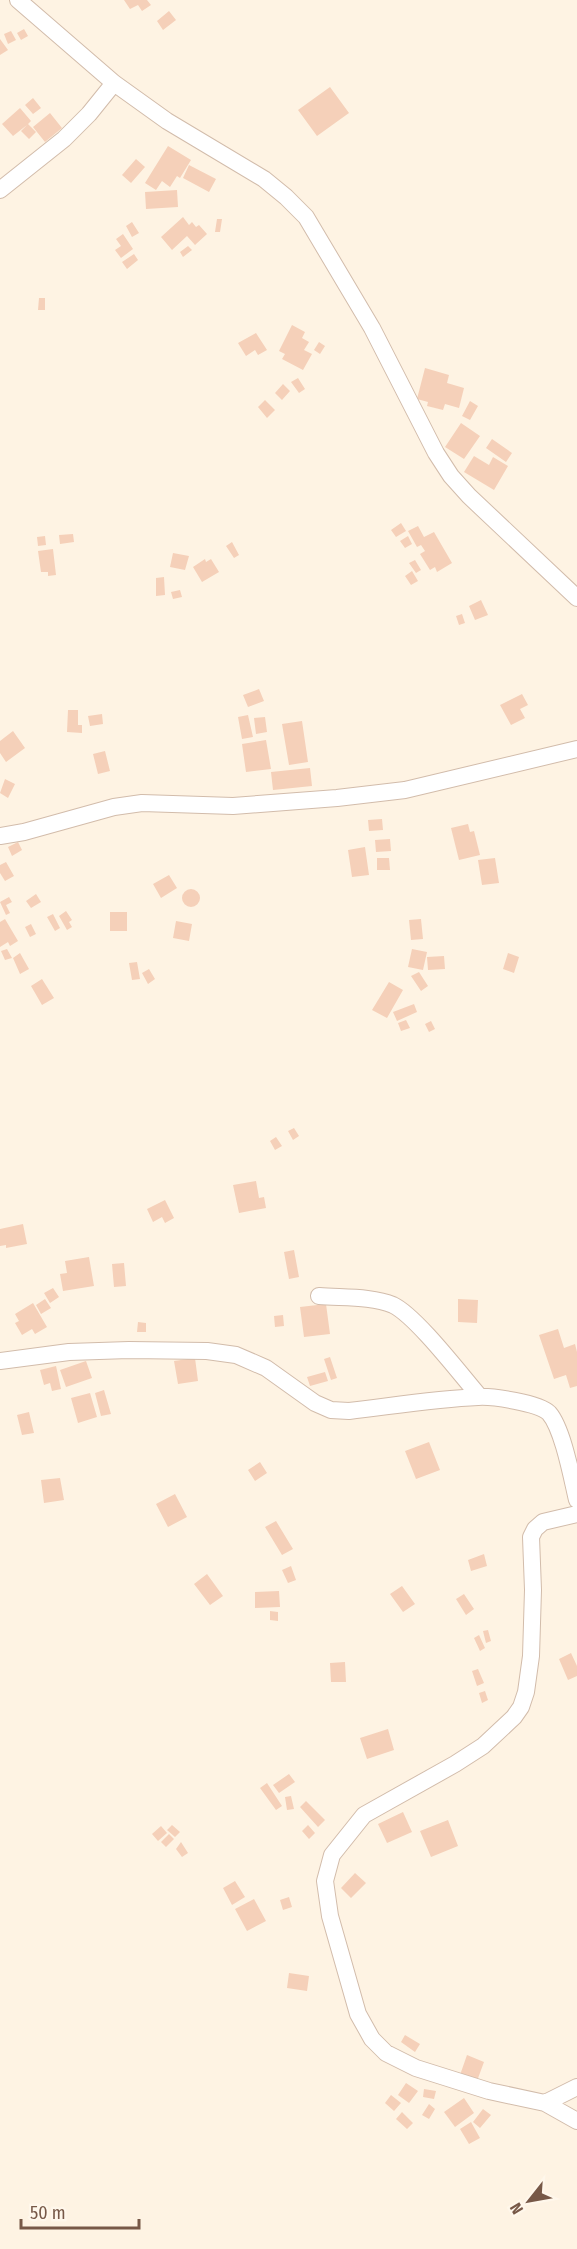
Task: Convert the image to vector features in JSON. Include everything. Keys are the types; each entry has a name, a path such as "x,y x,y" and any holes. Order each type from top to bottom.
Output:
{"street":[{"path":"18,0 114,84 167,121 264,179 306,217 372,328 436,453 451,476 469,496 577,598"},
{"path":"0,190 64,139 114,84"},
{"path":"0,836 24,832 114,807 142,803 233,806 405,790 577,749"},
{"path":"319,1296 370,1300 393,1305 409,1317 480,1397"},
{"path":"0,1361 69,1352 207,1351 236,1355 252,1361 266,1368 315,1403 331,1410 349,1411 480,1397 536,1406 548,1412 556,1424 577,1500"},
{"path":"577,1514 543,1522 535,1529 531,1537 533,1590 531,1656 526,1692 521,1707 514,1717 483,1746 364,1815 332,1856 325,1881 330,1916 355,2004 372,2039 386,2053 416,2068 489,2091 544,2103 577,2121"},
{"path":"544,2103 577,2087"}],"building":[{"path":"124,0 147,0 151,5 142,11 138,5 130,9"},
{"path":"169,11 176,20 163,30 157,21"},
{"path":"24,29 28,36 21,40 17,33"},
{"path":"11,31 16,40 8,44 4,34"},
{"path":"0,39 8,50 0,55"},
{"path":"330,87 349,113 317,136 298,110"},
{"path":"33,98 41,108 33,114 25,105"},
{"path":"20,108 31,121 28,124 36,132 29,139 21,131 27,125 13,136 2,124"},
{"path":"50,113 62,128 45,142 33,127"},
{"path":"168,146 191,160 180,178 177,176 170,187 162,181 156,190 145,183"},
{"path":"136,159 145,167 131,183 122,175"},
{"path":"189,165 216,179 209,192 183,178"},
{"path":"177,190 178,207 146,209 145,192"},
{"path":"183,217 189,225 192,222 196,227 199,225 207,234 195,245 187,236 172,250 161,237"},
{"path":"217,219 222,219 220,232 215,232"},
{"path":"132,222 139,233 132,237 126,226"},
{"path":"123,234 133,249 121,258 115,250 121,246 116,239"},
{"path":"188,246 192,250 183,257 180,252"},
{"path":"134,254 138,260 127,269 122,262"},
{"path":"39,298 45,298 45,310 38,310"},
{"path":"292,325 305,332 302,338 309,342 304,350 312,354 303,370 282,359 285,354 279,351"},
{"path":"256,333 267,350 258,355 255,350 246,356 238,343"},
{"path":"319,342 325,346 320,354 314,350"},
{"path":"425,368 449,375 447,383 464,388 459,408 445,404 443,410 427,406 428,402 417,399"},
{"path":"298,378 305,389 299,393 291,382"},
{"path":"283,384 290,391 282,400 275,393"},
{"path":"265,400 275,410 267,418 258,407"},
{"path":"470,401 478,406 470,420 462,416"},
{"path":"461,423 480,436 464,459 445,447"},
{"path":"492,439 512,453 506,462 486,448"},
{"path":"474,456 489,465 493,457 508,466 494,490 464,472"},
{"path":"401,523 406,531 396,537 391,530"},
{"path":"418,526 424,537 434,532 452,563 437,572 435,567 430,570 420,554 425,551 421,545 417,547 408,531"},
{"path":"73,534 74,542 60,544 59,535"},
{"path":"45,536 46,545 38,546 37,537"},
{"path":"408,536 412,544 405,548 400,541"},
{"path":"232,542 239,555 234,558 226,546"},
{"path":"53,549 56,575 48,576 48,572 41,572 38,551"},
{"path":"173,553 189,556 185,570 170,567"},
{"path":"205,559 206,562 211,559 219,572 202,582 193,567"},
{"path":"415,560 421,570 416,573 409,563"},
{"path":"412,571 418,581 411,585 405,576"},
{"path":"164,577 165,595 156,596 156,578"},
{"path":"180,590 182,597 173,599 171,592"},
{"path":"481,600 488,615 475,620 469,606"},
{"path":"462,614 465,623 459,625 456,616"},
{"path":"259,689 264,701 248,707 243,695"},
{"path":"522,694 528,705 520,709 525,718 511,725 500,705"},
{"path":"68,710 78,710 78,725 82,725 82,733 67,732"},
{"path":"102,714 103,724 90,726 88,716"},
{"path":"248,715 253,737 242,739 238,717"},
{"path":"265,717 267,732 256,734 254,718"},
{"path":"302,721 308,762 289,765 282,724"},
{"path":"13,731 25,748 6,762 0,753 0,741"},
{"path":"266,740 271,769 246,772 242,744"},
{"path":"105,751 110,771 98,774 93,754"},
{"path":"310,768 312,786 273,790 271,772"},
{"path":"5,779 15,784 8,798 0,793"},
{"path":"382,819 383,830 369,831 368,820"},
{"path":"468,824 470,832 474,831 480,855 459,860 451,828"},
{"path":"390,839 391,851 376,852 375,840"},
{"path":"18,842 22,850 12,856 8,847"},
{"path":"365,847 369,875 352,877 348,850"},
{"path":"377,858 389,858 390,870 377,870"},
{"path":"495,858 499,883 482,885 478,860"},
{"path":"6,862 14,876 5,881 0,873 0,865"},
{"path":"169,875 177,888 161,898 153,884"},
{"path":"187,889 195,889 200,894 198,905 187,907 182,902 182,894"},
{"path":"36,894 41,902 31,908 26,901"},
{"path":"9,897 12,902 6,905 10,913 6,915 0,902"},
{"path":"66,911 72,920 69,922 72,927 67,930 59,916"},
{"path":"110,912 127,912 127,931 110,931"},
{"path":"53,914 60,928 55,931 47,917"},
{"path":"5,919 18,941 10,946 8,942 0,947 0,922"},
{"path":"421,919 423,939 411,940 409,920"},
{"path":"176,921 192,924 189,941 173,938"},
{"path":"31,924 36,934 30,937 25,927"},
{"path":"7,949 12,958 5,960 1,951"},
{"path":"412,949 427,952 423,970 408,967"},
{"path":"20,953 29,969 20,974 13,958"},
{"path":"508,953 519,957 514,973 503,969"},
{"path":"444,956 445,969 428,970 427,957"},
{"path":"137,962 140,979 132,980 129,963"},
{"path":"149,969 155,979 148,984 142,973"},
{"path":"419,972 428,986 421,991 411,976"},
{"path":"42,979 54,998 42,1005 31,986"},
{"path":"389,982 403,990 387,1018 372,1010"},
{"path":"414,1004 417,1012 397,1021 393,1012"},
{"path":"406,1020 410,1028 401,1031 398,1023"},
{"path":"431,1021 435,1029 429,1032 425,1024"},
{"path":"294,1128 299,1136 293,1140 288,1131"},
{"path":"276,1137 282,1146 275,1150 270,1141"},
{"path":"256,1181 259,1198 264,1197 266,1208 239,1213 233,1185"},
{"path":"165,1200 174,1218 165,1223 162,1217 153,1222 147,1209"},
{"path":"23,1224 27,1244 6,1248 6,1245 0,1246 0,1229"},
{"path":"294,1250 299,1277 289,1279 284,1252"},
{"path":"89,1257 94,1286 63,1291 60,1274 67,1273 65,1261"},
{"path":"124,1263 126,1286 114,1287 112,1264"},
{"path":"53,1288 59,1297 50,1303 44,1293"},
{"path":"45,1299 51,1308 41,1314 36,1305"},
{"path":"458,1299 478,1300 477,1323 458,1322"},
{"path":"33,1303 47,1327 35,1334 32,1329 22,1335 15,1323 19,1321 15,1314"},
{"path":"326,1304 330,1334 304,1337 300,1307"},
{"path":"283,1315 284,1326 275,1327 274,1316"},
{"path":"138,1322 146,1323 146,1332 137,1332"},
{"path":"558,1329 564,1348 575,1344 577,1352 577,1386 570,1388 566,1375 554,1379 539,1335"},
{"path":"330,1357 337,1378 331,1380 324,1359"},
{"path":"195,1358 198,1381 178,1384 174,1361"},
{"path":"86,1361 92,1378 66,1387 60,1370"},
{"path":"56,1366 61,1389 52,1391 50,1383 44,1385 40,1370"},
{"path":"325,1372 328,1381 310,1386 307,1377"},
{"path":"104,1390 111,1414 101,1416 95,1393"},
{"path":"90,1393 97,1417 78,1423 71,1398"},
{"path":"29,1412 34,1433 22,1435 17,1415"},
{"path":"429,1442 440,1470 416,1479 405,1451"},
{"path":"260,1462 267,1473 255,1481 248,1470"},
{"path":"60,1478 64,1500 44,1503 41,1480"},
{"path":"175,1494 187,1517 168,1527 156,1504"},
{"path":"276,1521 293,1549 282,1555 265,1527"},
{"path":"484,1554 487,1566 471,1571 468,1560"},
{"path":"291,1566 296,1580 288,1583 282,1570"},
{"path":"207,1574 223,1596 210,1605 194,1584"},
{"path":"402,1586 415,1604 403,1612 390,1594"},
{"path":"279,1591 280,1607 255,1608 255,1592"},
{"path":"464,1594 474,1609 466,1615 456,1599"},
{"path":"270,1611 278,1612 278,1621 270,1620"},
{"path":"488,1630 491,1641 486,1643 483,1631"},
{"path":"479,1635 485,1648 480,1651 474,1638"},
{"path":"571,1653 577,1666 577,1676 568,1680 559,1659"},
{"path":"345,1662 346,1682 331,1682 330,1663"},
{"path":"478,1669 484,1683 477,1686 472,1671"},
{"path":"485,1691 488,1700 482,1703 479,1693"},
{"path":"388,1729 394,1750 367,1759 360,1738"},
{"path":"289,1774 295,1782 279,1793 273,1785"},
{"path":"267,1783 282,1806 276,1810 260,1788"},
{"path":"291,1796 294,1809 287,1810 285,1797"},
{"path":"306,1801 325,1820 318,1827 300,1807"},
{"path":"403,1812 412,1832 387,1843 378,1824"},
{"path":"448,1820 458,1846 431,1857 420,1831"},
{"path":"172,1825 180,1832 175,1837 167,1830"},
{"path":"308,1825 315,1833 309,1839 302,1831"},
{"path":"161,1826 167,1833 158,1841 152,1834"},
{"path":"169,1834 174,1839 166,1847 161,1842"},
{"path":"181,1842 188,1853 182,1857 176,1849"},
{"path":"355,1873 366,1883 351,1898 341,1888"},
{"path":"235,1881 245,1897 232,1905 223,1888"},
{"path":"289,1897 292,1907 283,1910 280,1900"},
{"path":"254,1899 266,1921 247,1931 235,1909"},
{"path":"289,1973 309,1976 307,1991 287,1988"},
{"path":"405,2035 420,2044 415,2052 401,2042"},
{"path":"467,2055 484,2062 477,2081 460,2075"},
{"path":"406,2083 418,2091 409,2103 398,2095"},
{"path":"424,2089 436,2091 434,2099 423,2097"},
{"path":"391,2095 401,2103 394,2111 385,2103"},
{"path":"464,2098 474,2113 455,2127 444,2112"},
{"path":"429,2104 435,2109 429,2119 422,2115"},
{"path":"483,2109 491,2115 480,2128 473,2122"},
{"path":"402,2112 413,2123 407,2129 396,2119"},
{"path":"471,2122 480,2138 469,2144 460,2129"}]}
